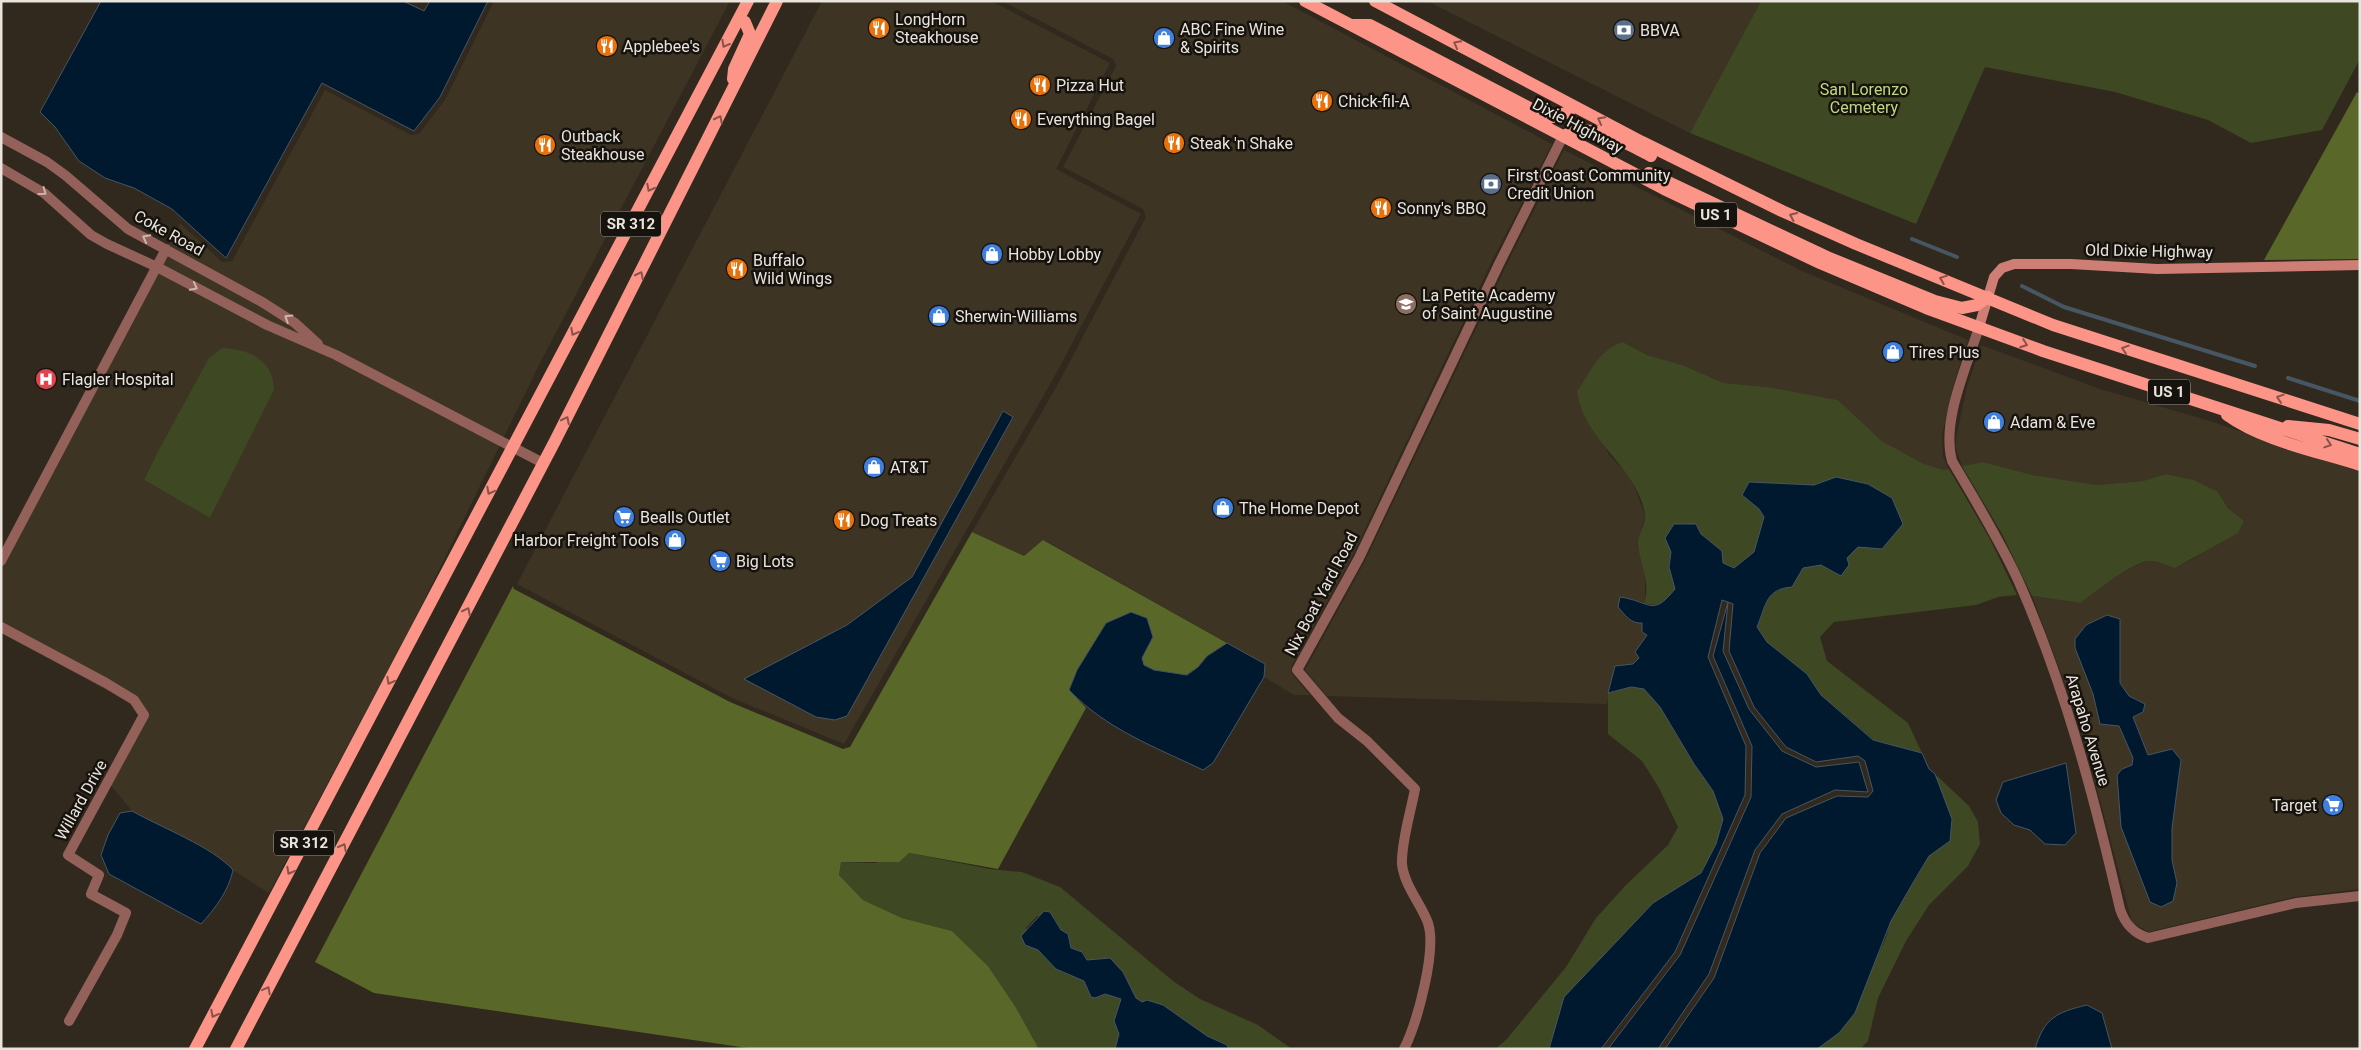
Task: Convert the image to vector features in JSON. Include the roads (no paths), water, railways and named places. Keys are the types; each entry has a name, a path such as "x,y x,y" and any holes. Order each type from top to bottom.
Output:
{"main road":[{"name":"SR 312","path":"196,1049 725,43 740,20 748,1"},
{"name":"SR 312","path":"236,1049 543,463 730,98 777,1"},
{"name":"Dixie Highway","path":"1305,1 1633,173 1783,247 1926,308 1978,327"},
{"name":"Dixie Highway","path":"1375,1 1642,142 1745,194 1879,254 1988,297"},
{"path":"730,98 734,69 750,34 745,22 740,20"},
{"path":"1350,25 1370,25 1550,118 1555,118 1569,112"},
{"path":"1549,92 1569,112 1569,123 1563,136"},
{"path":"1563,136 1582,129 1599,132 1706,183 1745,194"},
{"path":"1633,173 1650,173 1827,257 1935,301 1962,308 1977,305 1988,297"},
{"name":"US 1","path":"1988,297 2072,331 2360,424"},
{"name":"US 1","path":"1978,327 2103,371 2360,454"},
{"path":"2214,407 2242,426 2360,465"},
{"path":"2268,424 2309,427 2360,439"}],"street":[{"name":"Nix Boat Yard Road","path":"1404,1049 1414,1022 1431,954 1429,926 1421,905 1408,885 1402,865 1415,789 1367,742 1338,718 1297,670 1359,558 1499,264 1563,136"},
{"name":"Coke Road","path":"3,141 65,175 128,228 295,323 325,350"},
{"name":"Coke Road","path":"1,168 44,193 91,235 157,267 267,325 325,350 543,463"},
{"path":"1,561 166,249"},
{"name":"Old Dixie Highway","path":"1978,327 1998,272 2014,264 2026,262 2157,269 2360,265"},
{"name":"Arapaho Avenue","path":"1978,327 1953,412 1949,449 1952,460 2017,578 2056,675 2080,748 2120,909 2127,924 2140,935 2148,938 2296,903 2360,896"},
{"name":"Willard Drive","path":"1,627 134,700 144,715 68,855 99,875 91,894 126,914 69,1021"}],"water":[{"path":"101,1 403,1 424,11 430,1 488,1 440,97 414,131 322,83 226,258 172,209 134,188 105,178 79,161 55,127 40,112"},
{"path":"1003,411 1013,417 847,716 835,720 816,717 744,679 847,625 912,577"},
{"path":"1836,477 1868,484 1892,498 1903,524 1882,549 1858,547 1847,558 1849,565 1841,576 1821,565 1803,568 1792,587 1783,588 1771,595 1757,627 1767,642 1807,674 1821,695 1873,740 1922,753 1929,769 1935,774 1952,819 1950,841 1929,856 1914,881 1891,921 1855,1013 1839,1033 1817,1049 1665,1049 1714,978 1760,853 1786,818 1837,796 1868,797 1873,791 1865,761 1858,756 1816,762 1786,747 1754,707 1729,651 1733,604 1722,600 1708,657 1746,746 1745,795 1675,952 1601,1049 1549,1049 1564,997 1653,903 1701,873 1716,844 1723,819 1713,791 1694,764 1660,707 1644,689 1631,687 1608,693 1615,666 1633,664 1639,658 1635,652 1647,635 1642,632 1642,623 1631,620 1618,607 1620,597 1655,605 1661,603 1675,589 1669,567 1671,552 1665,538 1674,524 1696,524 1701,534 1722,551 1723,563 1734,568 1754,552 1764,517 1759,509 1742,495 1749,482 1814,485"},
{"path":"1728,602 1723,651 1749,709 1782,751 1816,767 1859,762 1868,792 1835,790 1782,814 1755,850 1709,974 1658,1049 1608,1049 1680,955 1751,797 1752,746 1713,656"},
{"path":"1131,612 1147,618 1153,637 1142,658 1144,665 1154,670 1187,675 1198,667 1207,656 1227,643 1265,664 1264,677 1213,763 1203,770 1149,745 1115,726 1083,704 1069,690 1077,670 1106,623"},
{"path":"2107,615 2120,619 2120,683 2129,696 2145,704 2143,712 2133,717 2148,755 2172,749 2181,760 2172,828 2172,860 2177,883 2173,901 2161,907 2150,902 2121,827 2117,775 2122,769 2132,765 2133,758 2119,726 2100,724 2093,694 2075,648 2075,639 2086,625"},
{"path":"2066,763 2076,833 2065,845 2045,844 2030,830 2014,825 2001,813 1996,800 2003,782"},
{"path":"132,811 200,845 233,870 221,899 201,924 109,874 101,855 108,835 120,813"},
{"path":"1044,911 1050,912 1061,930 1068,934 1071,948 1082,952 1087,960 1110,958 1123,972 1136,998 1142,1002 1147,1000 1163,1005 1207,1036 1227,1045 1229,1049 1115,1049 1119,1034 1114,1021 1121,999 1105,994 1095,998 1091,997 1084,981 1056,969 1038,950 1025,945 1021,936"},
{"path":"2087,1005 2102,1013 2112,1049 2035,1049 2047,1023 2067,1010"}],"waterway":[{"path":"1912,239 1957,257"},
{"path":"2022,286 2064,307 2255,366"},
{"path":"2288,378 2360,401"}],"place":[{"name":"LongHorn Steakhouse","path":"879,28"},
{"name":"BBVA","path":"1624,30"},
{"name":"ABC Fine Wine & Spirits","path":"1164,38"},
{"name":"Applebee's","path":"607,46"},
{"name":"Pizza Hut","path":"1040,85"},
{"name":"Chick-fil-A","path":"1322,101"},
{"name":"Everything Bagel","path":"1021,119"},
{"name":"Steak 'n Shake","path":"1174,143"},
{"name":"Outback Steakhouse","path":"545,145"},
{"name":"First Coast Community Credit Union","path":"1491,184"},
{"name":"Sonny's BBQ","path":"1381,208"},
{"name":"Hobby Lobby","path":"992,254"},
{"name":"Buffalo Wild Wings","path":"737,269"},
{"name":"La Petite Academy of Saint Augustine","path":"1406,304"},
{"name":"Sherwin-Williams","path":"939,316"},
{"name":"Tires Plus","path":"1893,352"},
{"name":"Flagler Hospital","path":"46,379"},
{"name":"Adam & Eve","path":"1994,422"},
{"name":"AT&T","path":"874,467"},
{"name":"The Home Depot","path":"1223,508"},
{"name":"Bealls Outlet","path":"624,517"},
{"name":"Dog Treats","path":"844,520"},
{"name":"Harbor Freight Tools","path":"675,540"},
{"name":"Big Lots","path":"720,561"},
{"name":"Target","path":"2333,805"}],"park label":[{"name":"San Lorenzo Cemetery","path":"1864,98"}]}
